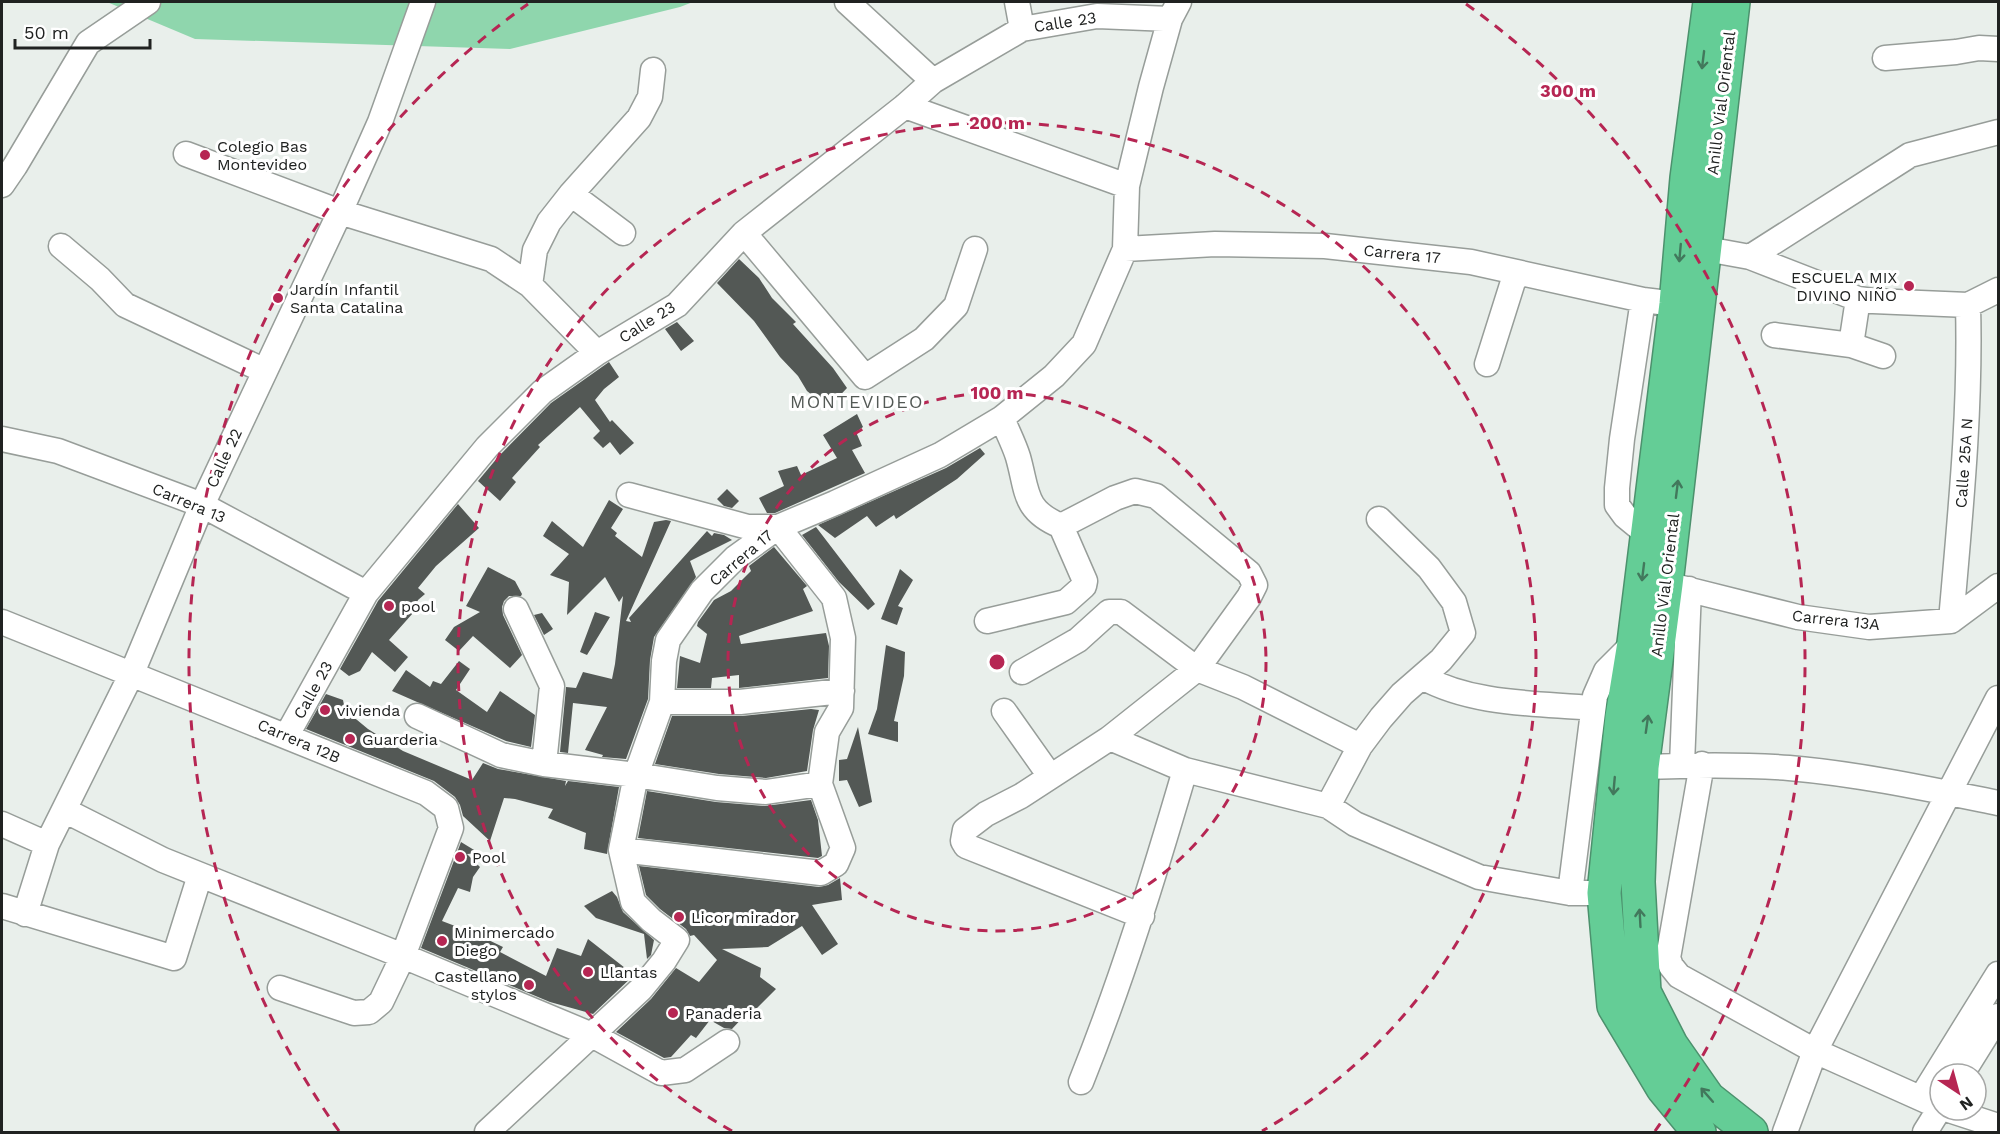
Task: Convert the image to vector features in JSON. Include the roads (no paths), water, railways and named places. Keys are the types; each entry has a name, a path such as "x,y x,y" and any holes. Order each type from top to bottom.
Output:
{"highway":[{"name":"Anillo Vial Oriental","path":"1699,1132 1663,1088 1614,1006 1604,893 1621,728 1634,643 1676,304 1687,178 1710,2"},
{"name":"Anillo Vial Oriental","path":"1733,2 1711,182 1678,586 1642,767 1638,882 1644,992 1671,1045 1708,1098 1752,1132"}],"street":[{"path":"2,185 88,43 148,2"},
{"name":"Calle 22","path":"25,914 47,844 132,673 202,505 380,122 423,2"},
{"path":"848,2 933,81"},
{"path":"1017,2 1022,29"},
{"name":"Calle 23","path":"287,735 366,594 487,447 542,392 597,353 677,305 744,233 933,81 1022,29 1097,16 1175,10"},
{"name":"Carrera 17","path":"592,1035 641,989 664,961 677,940 651,920 633,902 621,850 636,775 662,702 664,661 668,640 702,591 735,558 778,527 940,455 1002,418 1054,376 1084,344 1125,249 1127,186 1151,87 1175,10"},
{"path":"1884,58 1998,48"},
{"path":"530,285 535,250 549,222 639,118 650,97 653,70"},
{"path":"904,106 1127,186"},
{"path":"1750,257 1910,155 1998,132"},
{"path":"186,154 340,212 491,259 530,285 597,353"},
{"path":"571,194 623,233"},
{"path":"744,233 866,377 924,339 956,306 975,249"},
{"name":"Carrera 17","path":"1125,249 1215,244 1325,246 1470,262 1643,300 1676,304"},
{"path":"61,246 100,279 125,305 265,370"},
{"path":"1706,249 1750,257 1858,299 1968,305 1998,290"},
{"path":"1487,364 1516,272"},
{"path":"1851,345 1858,299"},
{"path":"1643,300 1622,439 1617,505 1625,516 1647,534"},
{"name":"Calle 25A N","path":"1951,621 1962,503 1970,368 1968,305"},
{"path":"1774,335 1851,345 1883,356"},
{"path":"987,621 1066,602 1084,586 1085,581 1061,526 1045,519 1034,509 1026,493 1018,456 1002,418"},
{"name":"Carrera 13","path":"2,439 58,451 202,505 366,594"},
{"path":"1061,526 1115,498 1135,491 1156,496 1249,573 1255,585 1197,669 1110,738 1022,796 986,814 965,830 963,841 966,846 1142,916"},
{"path":"621,850 821,873 836,864 843,848 820,784 827,732 841,708 843,638 834,598 778,527 748,526 629,495"},
{"path":"1328,806 1360,746 1381,718 1402,694 1441,660 1463,633 1454,603 1429,568 1379,519"},
{"path":"1678,586 1692,765 1668,958 1671,966 1679,976 1815,1051 1928,1101"},
{"name":"Carrera 13A","path":"1678,586 1798,617 1869,627 1951,621"},
{"path":"1951,621 1998,586"},
{"path":"516,609 552,686 544,764"},
{"path":"1022,672 1078,640 1109,612 1121,612 1197,669 1243,687 1360,746"},
{"name":"Carrera 12B","path":"2,621 426,793 446,808 452,828 403,956 381,1002 369,1012 354,1013 280,988"},
{"path":"1570,893 1595,696 1606,671 1634,643"},
{"path":"1422,677 1469,696 1592,708"},
{"path":"662,702 750,701 842,691"},
{"path":"1785,1132 1815,1051 1998,698"},
{"path":"1004,711 1050,776"},
{"path":"417,716 501,755 544,764 636,775 717,789 766,792 820,784"},
{"path":"1110,738 1185,770 1328,806 1355,824 1479,877 1570,893 1604,893"},
{"path":"1642,767 1692,765 1790,768 1874,780 1998,803"},
{"path":"1081,1082 1109,1013 1142,916 1185,770"},
{"path":"64,810 164,860 592,1035 661,1073 685,1070 727,1042"},
{"path":"2,824 47,844"},
{"path":"2,906 174,958 200,875"},
{"path":"1955,1062 1998,974"},
{"path":"1969,1062 1998,1016"},
{"path":"487,1132 592,1035"}],"place":[{"name":"Colegio Bas Montevideo","path":"205,155"},
{"name":"ESCUELA MIX DIVINO NIÑO","path":"1909,286"},
{"name":"Jardín Infantil Santa Catalina","path":"278,298"},
{"name":"pool","path":"389,606"},
{"name":"vivienda","path":"325,710"},
{"name":"Guarderia","path":"350,739"},
{"name":"Pool","path":"460,857"},
{"name":"Licor mirador","path":"679,917"},
{"name":"Minimercado Diego","path":"442,941"},
{"name":"Llantas","path":"588,972"},
{"name":"Castellano stylos","path":"529,985"},
{"name":"Panaderia","path":"673,1013"}],"district":[{"name":"MONTEVIDEO","path":"857,401"}]}
